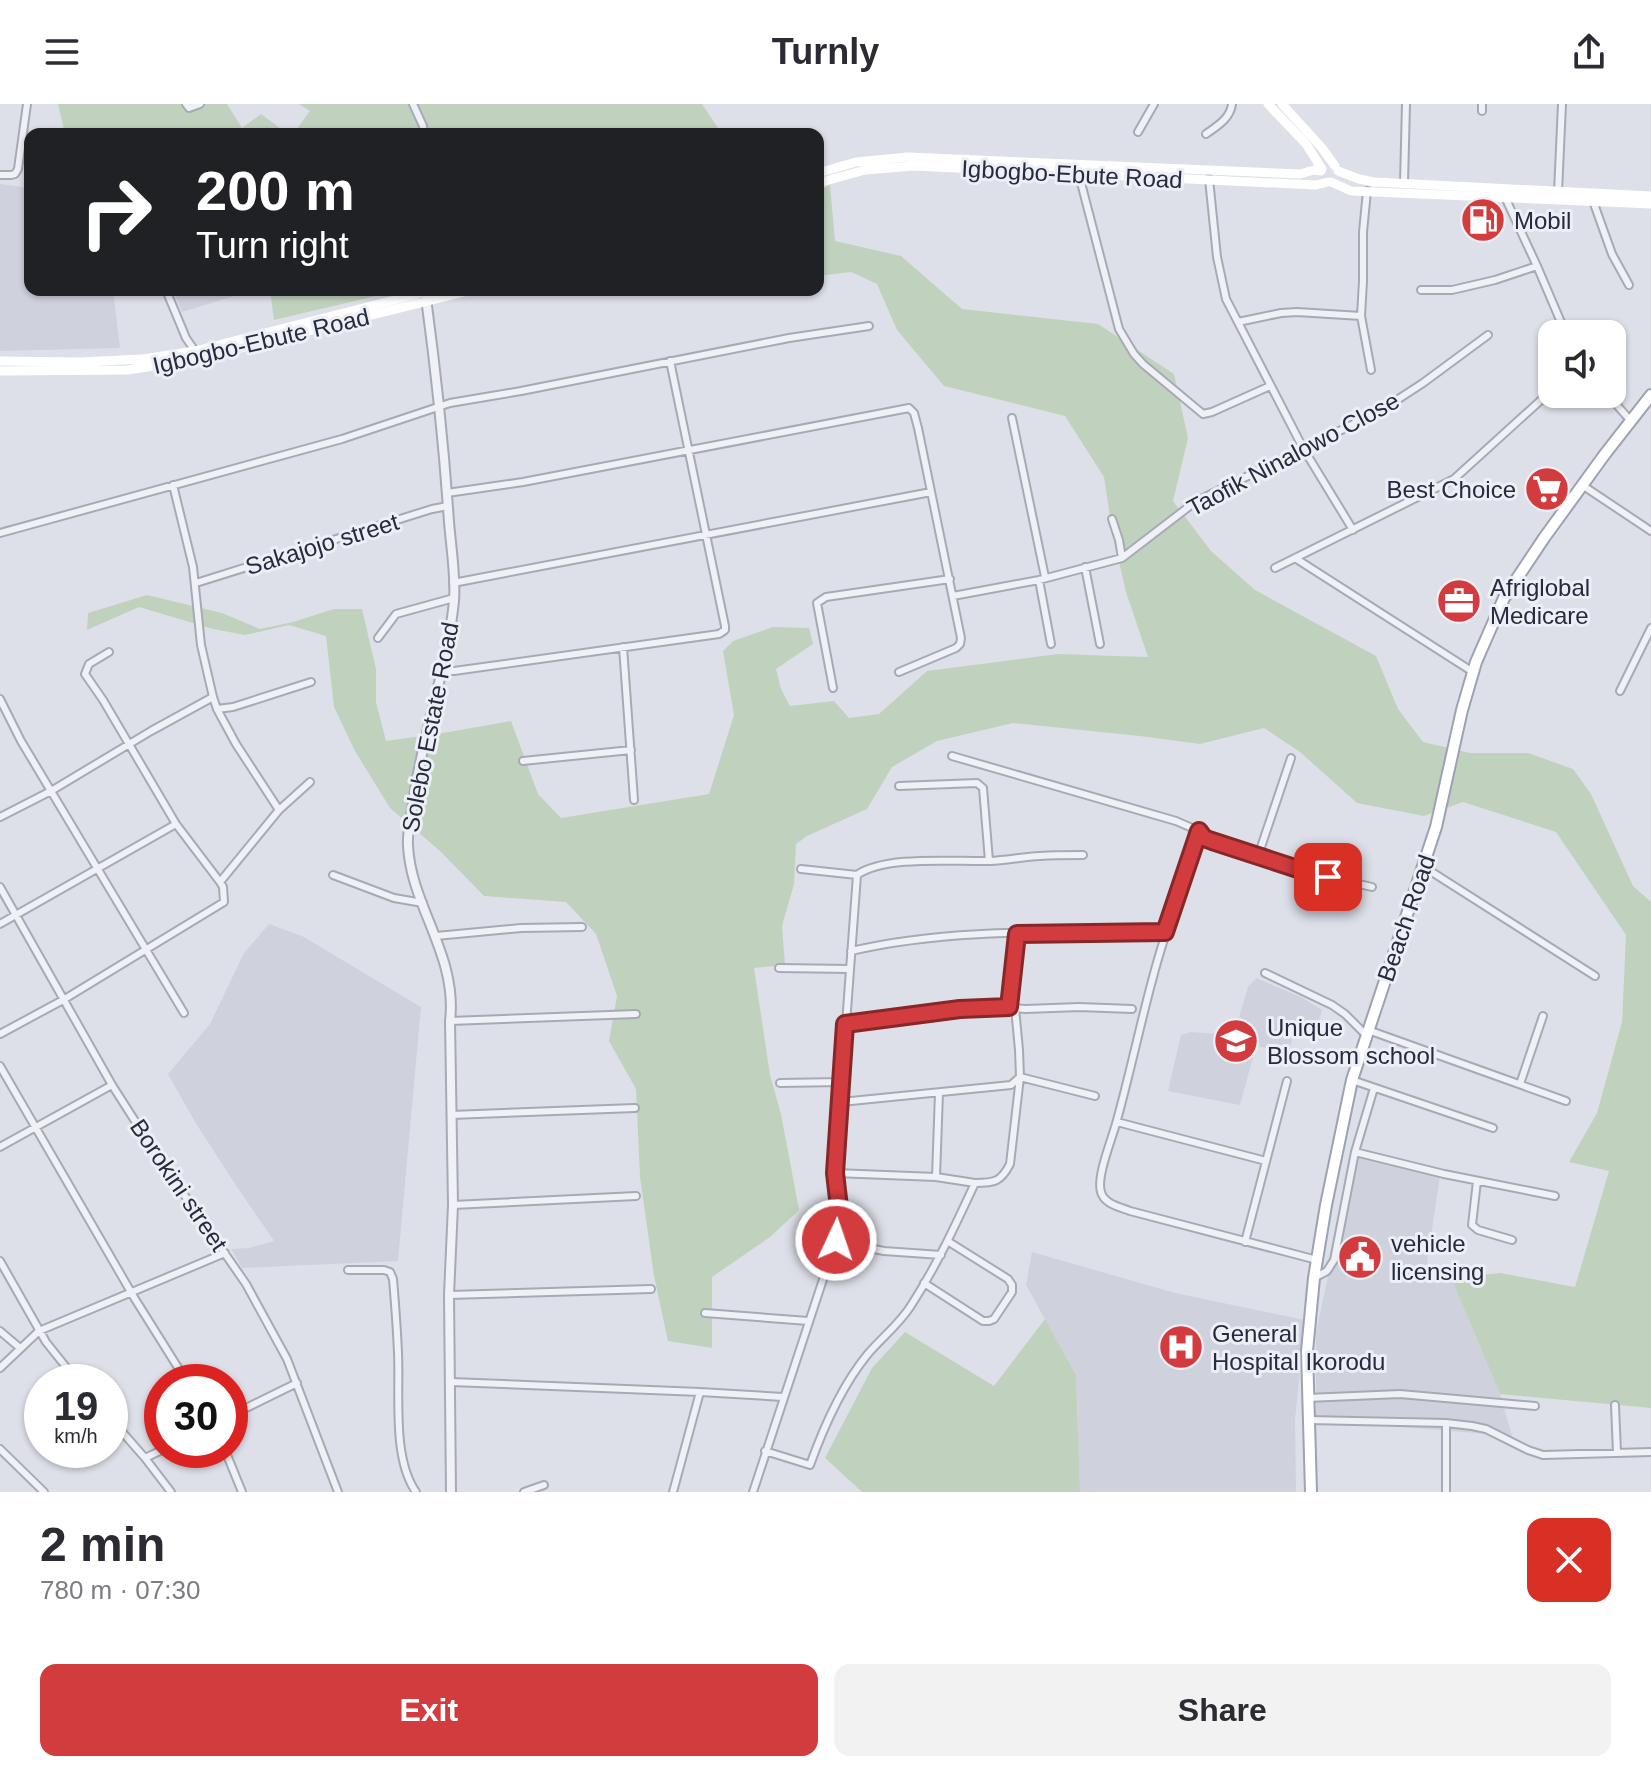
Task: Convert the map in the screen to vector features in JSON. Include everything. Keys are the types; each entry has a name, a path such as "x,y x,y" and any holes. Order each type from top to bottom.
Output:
{"main road":[{"path":"1268,104 1306,144 1321,170 1321,177 1330,182 1338,177 1337,168 1322,148 1282,104"},
{"name":"Igbogbo-Ebute Road","path":"824,171 856,162 908,157 1209,175 1316,185 1330,182 1351,191 1503,193"},
{"path":"1321,170 1326,165 1374,182 1651,204"},
{"name":"Igbogbo-Ebute Road","path":"824,181 865,170 913,166 1079,175 1300,174 1321,170"},
{"path":"1503,193 1651,196"},
{"name":"Igbogbo-Ebute Road","path":"0,361 143,359 195,351 404,299"},
{"name":"Igbogbo-Ebute Road","path":"0,371 152,368 193,360 404,299"},
{"name":"Beach Road","path":"1311,1492 1307,1351 1314,1278 1326,1205 1352,1080 1436,827 1462,710 1478,655 1504,598 1582,485 1651,395"}],"street":[{"path":"0,175 15,174 18,169 27,104"},
{"path":"186,104 189,108 200,104"},
{"path":"413,104 423,128"},
{"path":"1138,132 1154,104"},
{"path":"1206,134 1227,117 1232,104"},
{"path":"1404,183 1406,104"},
{"path":"1558,192 1562,104"},
{"path":"1079,175 1119,329 1143,364 1203,414 1270,386"},
{"path":"1209,175 1217,257 1226,299 1303,448 1353,530"},
{"path":"1367,191 1361,316 1371,370"},
{"path":"1503,193 1560,320"},
{"path":"1593,201 1612,254 1629,285"},
{"path":"1421,290 1452,290 1537,266"},
{"path":"168,296 186,338 195,351"},
{"name":"Solebo Estate Road","path":"429,296 454,598 443,671 415,786 408,844 413,878 443,954 452,1006 453,1205 449,1295 451,1492"},
{"path":"1238,322 1297,312 1361,316"},
{"path":"0,533 342,439 439,406 789,338 869,326"},
{"name":"Taofik Ninalowo Close","path":"953,596 1122,558 1195,502 1380,411 1488,335"},
{"path":"443,671 719,634 725,630 670,361"},
{"path":"1275,568 1454,479 1538,403"},
{"path":"447,493 523,482 909,408 914,413 918,428 961,638 956,648 899,672"},
{"path":"1619,408 1630,420"},
{"path":"1012,418 1051,644"},
{"path":"173,485 196,583 201,645 213,697 236,744 279,810"},
{"path":"1582,485 1651,531"},
{"path":"453,583 931,492"},
{"name":"Sakajojo street","path":"196,583 448,506"},
{"path":"1112,519 1122,558"},
{"path":"1295,558 1473,672"},
{"path":"1085,567 1100,644"},
{"path":"833,688 817,603 826,597 950,579"},
{"path":"378,638 396,614 454,598"},
{"path":"1620,691 1651,628"},
{"path":"623,647 634,800"},
{"path":"0,1034 63,1000 224,902 220,882 176,824 85,674 89,664 109,652"},
{"path":"217,709 233,707 311,682"},
{"path":"0,817 213,697"},
{"path":"0,699 21,741 184,1013"},
{"path":"523,761 631,750"},
{"path":"952,756 1176,821 1199,831 1204,838 1307,872 1372,887"},
{"path":"1258,856 1291,758"},
{"path":"220,882 279,810 310,782"},
{"path":"899,786 980,784 983,788 989,861"},
{"path":"0,924 176,824"},
{"path":"1199,831 1165,932 1105,1158 1101,1194 1106,1201 1130,1211 1317,1260"},
{"path":"801,869 857,875 880,865 1083,855"},
{"path":"1424,867 1595,976"},
{"path":"333,875 394,898 423,903"},
{"path":"753,1492 836,1240 840,1216 835,1173 857,875"},
{"name":"Borokini street","path":"0,887 112,1085 256,1301 287,1359 338,1492"},
{"path":"436,936 521,928 582,927"},
{"path":"851,951 935,937 1165,932"},
{"path":"835,1173 936,1177 992,1183 1006,1172 1010,1164 1020,1077 1012,1008 1017,934"},
{"path":"779,968 849,969"},
{"path":"1265,973 1332,1005 1367,1033 1566,1101"},
{"path":"845,1024 960,1009 1132,1009"},
{"path":"450,1021 636,1014"},
{"path":"1520,1084 1543,1016"},
{"path":"0,1066 176,1364"},
{"path":"841,1102 1011,1085 1020,1077"},
{"path":"1020,1077 1095,1096"},
{"path":"1352,1080 1493,1128"},
{"path":"1245,1242 1287,1081"},
{"path":"780,1083 842,1082"},
{"path":"0,1147 112,1085"},
{"path":"1314,1278 1327,1271 1334,1260 1355,1152 1374,1088"},
{"path":"936,1177 939,1093"},
{"path":"451,1115 635,1108"},
{"path":"1117,1122 1266,1161"},
{"path":"1355,1152 1555,1196"},
{"path":"1477,1181 1472,1225 1478,1230 1512,1240"},
{"path":"765,1451 810,1465 834,1405 865,1356 897,1325 912,1305 949,1242 975,1183"},
{"path":"453,1205 636,1196"},
{"path":"924,1283 983,1321 994,1319 1012,1292 1008,1279 949,1242"},
{"path":"864,1247 941,1255"},
{"path":"0,1368 39,1331 225,1253"},
{"path":"0,1261 39,1331 62,1364"},
{"path":"348,1270 384,1270 390,1272 393,1279 401,1457 405,1474 416,1492"},
{"path":"449,1295 651,1289"},
{"path":"705,1313 808,1321"},
{"path":"0,1331 20,1348"},
{"path":"451,1382 783,1397"},
{"path":"248,1407 297,1383"},
{"path":"673,1492 700,1392"},
{"path":"1307,1398 1400,1394 1535,1406"},
{"path":"1615,1405 1617,1453"},
{"path":"1308,1420 1446,1423 1486,1429 1543,1455 1651,1452"},
{"path":"1446,1423 1446,1492"},
{"path":"128,1439 144,1457"},
{"path":"0,1449 44,1492"},
{"path":"153,1468 171,1492"},
{"path":"232,1468 242,1492"},
{"path":"524,1492 544,1485"}],"shaded area":[{"path":"0,184 24,187 24,296 114,296 120,348 0,351"},
{"path":"175,296 234,296 182,312"},
{"path":"269,924 302,936 421,1007 398,1261 242,1268 231,1249 274,1241 195,1122 168,1074 210,1024 244,953"},
{"name":"Unique Blossom school","path":"1256,978 1301,997 1322,1010 1315,1036 1294,1032 1289,1052 1256,1046 1240,1105 1168,1091 1181,1035 1191,1032 1234,1035 1248,987"},
{"path":"1354,1155 1440,1176 1427,1263 1451,1278 1500,1394 1512,1436 1316,1420 1316,1332"},
{"name":"General Hospital Ikorodu","path":"1032,1252 1175,1293 1305,1320 1295,1420 1296,1492 1080,1492 1076,1375 1026,1285"}],"green space":[{"path":"58,104 227,104 242,128 64,128"},
{"path":"299,104 702,104 718,128 297,128 310,111"},
{"path":"261,114 280,128 242,128"},
{"path":"830,185 835,241 901,256 962,309 1098,324 1174,374 1188,438 1173,501 1211,551 1255,590 1376,656 1398,709 1423,742 1470,753 1528,753 1573,769 1591,794 1633,886 1651,902 1651,1408 1500,1394 1451,1278 1500,1273 1575,1287 1609,1171 1569,1162 1597,1113 1622,1022 1626,935 1556,832 1463,802 1424,816 1357,803 1300,752 1264,728 1200,744 1013,723 937,741 892,767 867,809 796,844 794,884 782,926 785,965 754,968 770,1075 781,1114 799,1210 770,1237 712,1277 712,1348 668,1341 654,1276 640,1177 636,1089 609,1041 617,996 596,934 566,902 484,896 440,851 390,808 355,751 334,707 326,636 289,625 245,635 139,607 87,630 88,613 147,595 222,613 260,629 334,609 362,609 376,669 376,702 386,741 511,721 538,794 561,818 709,794 734,715 723,651 733,641 773,627 809,628 813,644 776,669 781,689 790,706 834,701 849,718 879,714 927,671 1058,654 1148,657 1126,592 1104,477 1065,416 944,386 897,330 877,284 851,272 824,275 824,188"},
{"path":"271,296 376,296 274,320"},
{"path":"1045,1319 1076,1375 1080,1492 862,1492 825,1458 872,1368 905,1332 994,1386"}],"place":[{"name":"Mobil","path":"1483,220"},
{"name":"Best Choice","path":"1547,489"},
{"name":"Afriglobal Medicare","path":"1459,601"},
{"name":"Unique Blossom school","path":"1236,1041"},
{"name":"vehicle licensing","path":"1360,1257"},
{"name":"General Hospital Ikorodu","path":"1181,1347"}],"route":[{"path":"836,1240 840,1216 835,1173 845,1024 960,1009 1009,1007 1017,934 1165,932 1199,831 1204,838 1212,841 1328,877"}]}
